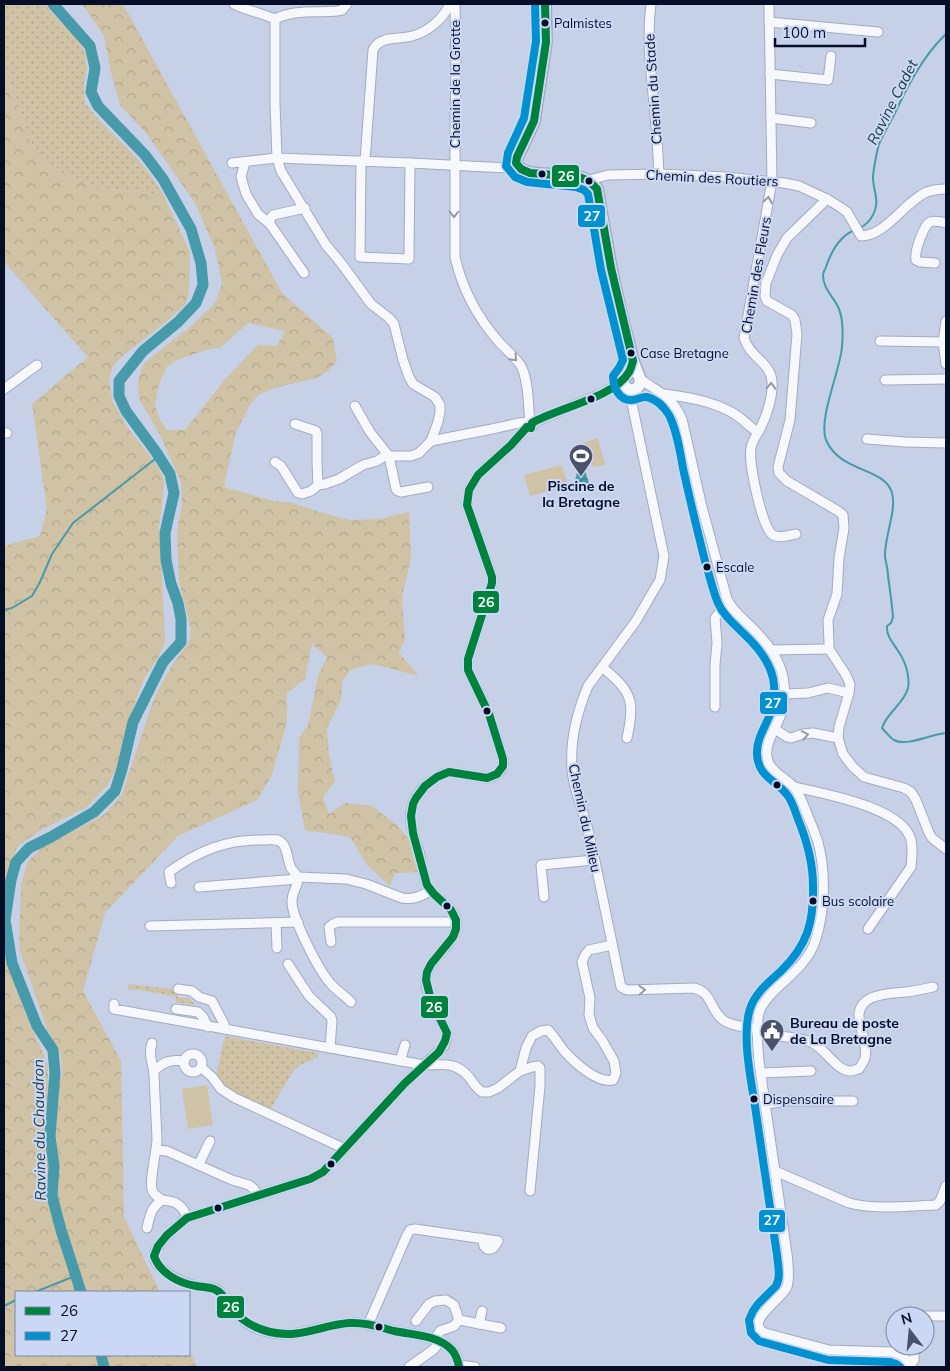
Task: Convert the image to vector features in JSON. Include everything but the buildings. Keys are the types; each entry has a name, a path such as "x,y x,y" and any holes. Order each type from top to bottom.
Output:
{"main road":[{"path":"545,4 546,42 534,121 516,157 516,163 520,170 527,172 570,175 589,180 594,184 598,193 611,268 633,361 632,384"}],"street":[{"path":"234,4 275,19 286,14 298,12 342,10 347,4"},
{"path":"410,163 408,259 360,257 363,161 373,50 375,45 383,40 408,37 425,31 446,13 450,4"},
{"name":"Chemin de la Grotte","path":"455,4 455,257 458,273 479,317 522,367 529,397 529,424"},
{"name":"Chemin du Stade","path":"651,4 649,60 656,117 659,174"},
{"name":"Chemin des Fleurs","path":"769,4 772,181 744,338 746,346 768,369 772,378 769,401 762,426 751,449 751,463 758,499 767,529 771,534 781,537 796,534"},
{"path":"275,19 275,104 278,158 281,171 326,245 371,304 390,318 394,324 403,360 413,384 436,397 440,405 438,422 431,440 419,452 411,456 390,456 363,465 339,479 318,485 311,491 302,494 298,493 281,466 275,462"},
{"path":"769,22 878,32"},
{"path":"770,74 828,80 831,56"},
{"path":"771,118 811,123"},
{"path":"232,163 278,158 455,165"},
{"path":"245,162 240,177 246,194 258,214 270,224 304,273"},
{"name":"Chemin de la Grotte","path":"455,165 517,167"},
{"name":"Chemin des Routiers","path":"589,180 608,175 659,174 726,177 772,181 800,186 840,206 847,212 852,222 864,236 890,222 926,192 946,189"},
{"path":"827,198 787,238 777,255 766,283 765,296 767,301 792,315 795,320 797,334 790,420 779,458 779,473 787,481 843,515 844,528 839,558 837,594 828,620 829,649 850,684 838,738 843,754 864,777 904,788 911,792 916,800 928,833 946,849"},
{"path":"270,224 270,219 274,215 304,208"},
{"path":"935,263 920,262 916,260 915,255 927,225 934,221 946,223"},
{"path":"946,321 943,342 946,364"},
{"path":"880,341 943,342"},
{"path":"4,389 37,365"},
{"path":"884,380 946,379"},
{"path":"475,1367 459,1366 456,1355 451,1349 437,1340 368,1325 345,1324 306,1333 281,1334 266,1332 241,1319 220,1292 212,1288 186,1283 173,1277 164,1271 154,1256 158,1246 186,1214 257,1195 318,1176 324,1172 405,1083 444,1046 446,1033 430,996 427,974 452,937 456,922 449,908 427,885 411,822 411,809 418,795 427,784 447,772 487,778 502,770 504,766 489,714 468,670 468,659 492,583 492,577 467,505 468,490 478,475 511,445 529,424 583,402 613,387 632,384 731,411 758,432"},
{"name":"Chemin du Milieu","path":"632,384 664,556 660,580 636,621 588,686 575,725 572,750 572,769 576,789 594,860 621,987 624,990 673,988 701,990 706,994 718,1015 724,1021 757,1031 812,1042 840,1067 851,1071 859,1068 865,1058 864,1037 859,1009 872,998 882,995 933,987"},
{"path":"664,394 674,404 682,419 702,507 724,590 731,607 771,650 783,677 785,694 782,712 767,746 766,754 772,769 795,787 801,798 817,840 822,860 821,919 815,940 806,958 770,995 758,1014 757,1031 760,1073 788,1254 788,1285 785,1291 758,1320 758,1326 760,1330 783,1339 829,1350 898,1353 911,1366"},
{"path":"356,406 370,432 390,456 396,489 401,492 428,487"},
{"path":"431,440 519,423 529,424"},
{"path":"295,424 316,431 318,434 318,485"},
{"path":"866,439 946,443"},
{"path":"714,707 717,643 715,618 719,613 731,607"},
{"path":"771,650 829,649"},
{"path":"602,667 616,678 627,692 632,715 627,738"},
{"path":"785,694 808,693 828,688 849,693"},
{"path":"775,729 786,737 791,738 814,733 838,738"},
{"path":"795,787 862,804 883,812 906,830 911,839 911,867 868,929"},
{"path":"171,883 169,872 186,860 210,848 232,842 279,840 284,844 291,868 298,878 299,882 293,891 292,902 298,922 311,951 331,984 352,1002"},
{"path":"544,897 541,865 594,860"},
{"path":"199,887 298,878 346,879 408,899 415,899 431,891"},
{"path":"150,926 298,922"},
{"path":"331,942 329,927 338,922 456,922"},
{"path":"276,923 277,948"},
{"path":"520,1071 526,1048 532,1036 541,1031 548,1030 565,1052 591,1074 607,1082 613,1080 616,1073 614,1061 593,1028 591,1021 590,998 582,962 589,950 612,945"},
{"path":"288,971 308,996 331,1017 330,1048"},
{"path":"178,989 192,991 199,997 212,1001 225,1029"},
{"path":"114,1004 114,1009 208,1027 424,1065 452,1065 462,1070 475,1087 482,1092 489,1092 498,1088 520,1071 532,1066 538,1066 540,1068 540,1086 530,1190"},
{"path":"176,1009 198,1012 208,1027"},
{"path":"152,1043 150,1056 154,1071 157,1150 151,1184 152,1190 162,1200 171,1201 180,1206 186,1214"},
{"path":"400,1061 405,1045"},
{"path":"154,1071 163,1063 168,1061 184,1061 194,1054 201,1059 201,1068 212,1077 221,1089 235,1098 345,1149"},
{"path":"760,1073 811,1071"},
{"path":"765,1104 788,1101 853,1102"},
{"path":"199,1164 210,1141"},
{"path":"157,1150 168,1151 232,1180 249,1185 257,1195"},
{"path":"775,1171 849,1203 858,1205 870,1207 946,1205"},
{"path":"936,1205 940,1201 946,1186"},
{"path":"147,1228 150,1214 162,1200"},
{"path":"368,1325 410,1230 415,1229 482,1238"},
{"path":"409,1367 433,1350 440,1331 454,1326 458,1320 454,1305 446,1300 435,1301 429,1304 416,1321"},
{"path":"479,1324 482,1311"},
{"path":"458,1320 501,1328"}],"green space":[{"path":"4,4 45,4 79,41 85,52 87,67 84,85 85,103 133,154 163,194 91,187 62,173 32,144 4,68"},
{"path":"80,4 123,4 282,293 333,338 337,361 329,370 317,378 274,388 258,395 250,405 236,432 224,487 274,501 293,503 350,520 380,519 409,512 411,558 402,597 405,639 399,653 419,676 373,664 350,670 342,682 341,700 327,728 329,755 335,781 323,797 329,814 345,803 372,806 398,826 414,846 422,872 395,873 390,886 367,865 350,837 305,830 298,792 299,738 308,725 318,676 327,657 312,644 305,679 287,693 287,722 272,775 257,800 178,836 105,913 83,991 121,1061 124,1217 160,1291 15,1291 15,1356 190,1356 190,1352 197,1367 4,1367 4,951 25,1013 44,1055 48,1067 48,1082 54,1084 62,1077 61,1055 47,1029 19,948 21,885 27,863 41,848 105,814 122,794 155,696 171,667 190,640 191,629 179,582 177,531 182,505 181,482 160,435 139,399 138,380 144,363 190,327 215,303 222,284 215,249 195,203 146,133 120,105 110,69 104,36 85,8","holes":["248,323 285,331 277,346 258,345 226,378 185,430 167,430 160,420 155,406 159,384 167,367 177,360 209,349 220,348"]},
{"path":"4,68 32,144 62,173 91,187 163,194 190,253 189,291 186,304 113,366 109,381 113,402 128,428 157,465 164,479 159,526 165,642 158,658 144,679 133,708 116,769 107,786 86,808 39,831 17,847 8,870 4,895 4,546 40,536 47,509 32,404 88,357 4,262"},
{"path":"598,438 605,465 593,467 592,464 585,460 584,454 579,450 585,442"},
{"path":"562,465 568,486 530,496 524,475"},
{"path":"129,984 178,990 178,998 189,998 195,1005 176,1002 176,997 128,989"},
{"path":"225,1036 318,1053 318,1057 300,1065 293,1071 270,1110 229,1091 222,1085 216,1075"},
{"path":"207,1085 213,1125 188,1129 182,1089"}],"water":[{"name":"Piscine de la Bretagne","path":"585,471 590,486 583,489 576,484 575,480 577,473"}],"waterway":[{"name":"Ravine du Chaudron","path":"53,4 90,46 95,68 91,92 98,106 145,155 163,179 191,229 201,263 203,285 196,303 178,322 143,351 119,381 119,396 126,411 170,474 174,493 165,533 166,560 181,619 181,642 163,662 133,722 115,791 94,812 29,848 16,862 11,880 5,920 12,963 37,1026 53,1050 55,1073 50,1136 54,1166 52,1196 81,1291"},
{"name":"Ravine Cadet","path":"860,228 870,219 875,211 876,197 873,178 879,144 916,73 930,52 946,34"},
{"name":"Ravine Cadet","path":"855,230 844,236 836,245 823,274 825,285 839,309 843,332 842,347 827,408 824,431 826,440 841,459 881,478 888,485 892,493 893,508 886,541 885,557 893,617 891,623 887,626 887,630 889,637 904,662 908,675 908,688 903,699 884,722 882,728 892,739 899,742 946,733"},
{"path":"4,610 12,608 32,596 52,554 73,523 159,456"},
{"path":"38,1291 75,1276"},
{"path":"4,1306 15,1300"},
{"name":"Ravine du Chaudron","path":"101,1356 104,1367"}],"transit line":[{"name":"27","path":"535,4 536,41 524,118 508,153 506,166 515,177 527,182 576,187 588,194 601,270 623,360 613,376 614,385 620,396 627,400 647,397 657,401 667,412 672,422 677,436 703,553 718,603 726,615 761,653 773,678 773,704 758,743 758,762 764,774 784,791 791,801 811,860 813,899 807,933 803,943 790,962 755,998 748,1020 748,1061 779,1271 776,1286 753,1311 749,1320 751,1333 759,1341 828,1360 890,1362 900,1367"},
{"name":"26","path":"459,1367 457,1358 452,1350 440,1341 425,1336 366,1324 339,1324 291,1334 281,1334 258,1328 247,1323 238,1315 217,1290 189,1285 176,1280 165,1272 154,1256 158,1246 167,1235 187,1218 310,1179 323,1172 405,1083 439,1052 445,1041 447,1033 431,1000 426,980 431,964 453,937 456,929 456,920 451,910 427,885 413,833 411,816 413,804 425,786 437,777 449,772 487,778 497,774 503,766 503,759 489,714 468,670 468,659 492,583 492,577 467,505 469,490 478,475 511,445 527,427 531,428 532,423 611,389 622,381 629,372 633,361 611,268 597,189 589,181 579,177 530,173 521,169 516,163 534,121 546,42 545,4"}],"place":[{"name":"Palmistes","path":"545,23"},
{"name":"Case Bretagne","path":"631,353"},
{"name":"Piscine de la Bretagne","path":"581,477"},
{"name":"Escale","path":"707,567"},
{"name":"Bus scolaire","path":"813,901"},
{"name":"Bureau de poste de La Bretagne","path":"772,1052"},
{"name":"Dispensaire","path":"754,1099"}]}
